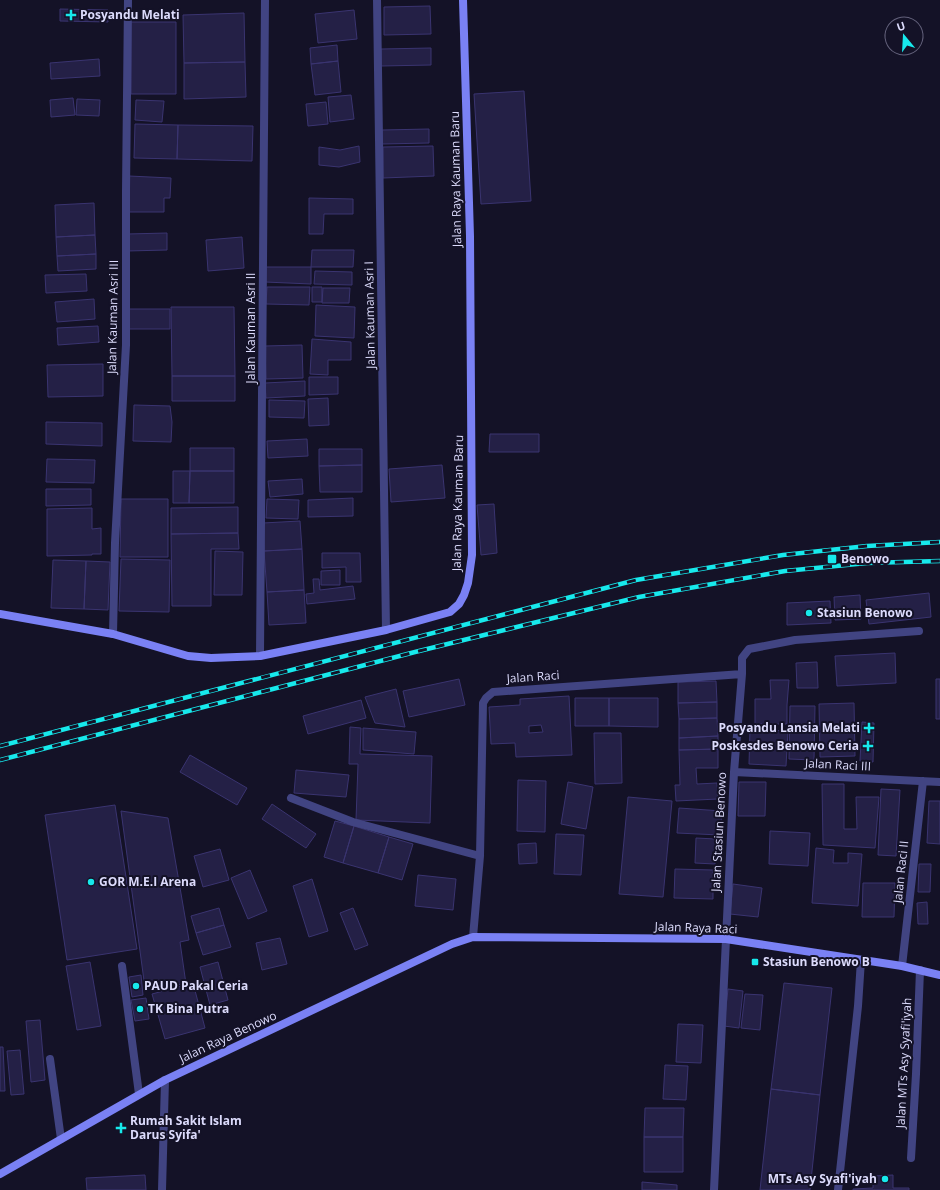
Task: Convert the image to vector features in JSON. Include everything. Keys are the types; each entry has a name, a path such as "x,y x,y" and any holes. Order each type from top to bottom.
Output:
{"street":[{"name":"Jalan Kauman Asri III","path":"113,634 115,543 126,345 128,0"},
{"name":"Jalan Kauman Asri II","path":"260,656 265,0"},
{"name":"Jalan Kauman Asri I","path":"377,0 386,630"},
{"name":"Jalan Raya Kauman Baru","path":"0,614 113,634 188,656 211,658 260,656 386,630 450,612 458,604 464,595 468,583 472,555 470,236 463,0"},
{"name":"Jalan Stasiun Benowo","path":"714,1190 734,772 742,658 749,649 795,640 919,631"},
{"name":"Jalan Raci","path":"473,937 480,856 483,703 486,698 493,692 742,674"},
{"name":"Jalan Raci III","path":"734,772 940,782"},
{"name":"Jalan Raci II","path":"902,966 923,781"},
{"path":"291,798 353,822 480,856"},
{"name":"Jalan Raya Raci","path":"473,937 726,939 902,966 940,975"},
{"name":"Jalan Raya Benowo","path":"0,1174 165,1080 452,944 473,937"},
{"path":"838,1190 858,1006 861,960"},
{"path":"122,966 139,1094"},
{"name":"Jalan MTs Asy Syafi'iyah","path":"911,1158 920,970"},
{"path":"50,1059 61,1139"},
{"path":"162,1190 165,1080"}],"building":[{"path":"430,6 431,34 384,35 384,7"},
{"path":"60,9 108,10 108,22 60,21"},
{"path":"354,10 357,39 318,43 315,14"},
{"path":"244,13 245,62 184,63 183,15"},
{"path":"131,22 176,22 176,94 131,94"},
{"path":"337,45 338,61 311,64 310,48"},
{"path":"431,48 431,65 381,66 381,49"},
{"path":"99,59 100,76 51,79 50,63"},
{"path":"338,61 341,92 315,95 311,64"},
{"path":"245,62 246,97 184,99 184,63"},
{"path":"524,91 531,201 481,204 474,94"},
{"path":"351,95 354,119 330,122 328,97"},
{"path":"73,98 75,115 51,117 50,100"},
{"path":"77,99 100,100 99,116 76,115"},
{"path":"136,100 164,101 162,122 135,120"},
{"path":"326,102 328,124 308,126 306,104"},
{"path":"135,124 178,125 177,159 134,158"},
{"path":"178,125 253,126 252,161 177,159"},
{"path":"429,129 429,143 382,144 382,130"},
{"path":"359,146 360,162 339,167 319,165 319,147 340,150"},
{"path":"433,146 434,176 383,178 383,147"},
{"path":"129,176 171,178 170,198 164,198 164,212 128,212"},
{"path":"309,198 353,199 353,214 324,214 323,234 309,234"},
{"path":"94,203 95,235 56,237 55,205"},
{"path":"167,233 167,250 127,251 127,234"},
{"path":"95,235 96,254 57,256 56,237"},
{"path":"242,237 244,268 208,271 206,240"},
{"path":"312,250 354,250 353,267 311,267"},
{"path":"96,254 96,269 58,271 57,256"},
{"path":"266,267 311,267 311,284 265,282"},
{"path":"315,271 352,272 352,285 314,284"},
{"path":"86,274 87,291 46,293 45,275"},
{"path":"267,287 310,287 309,305 266,304"},
{"path":"312,287 322,287 322,302 312,302"},
{"path":"323,288 350,288 349,303 322,303"},
{"path":"94,299 95,319 57,322 55,302"},
{"path":"316,305 355,307 354,338 315,336"},
{"path":"171,307 234,307 235,376 172,376"},
{"path":"127,309 170,309 170,329 127,329"},
{"path":"98,326 99,342 58,345 57,328"},
{"path":"312,339 351,342 351,360 328,360 328,375 310,374"},
{"path":"302,345 303,378 266,379 265,346"},
{"path":"103,364 103,396 48,397 47,365"},
{"path":"172,376 235,376 235,401 172,401"},
{"path":"309,377 338,377 338,394 309,395"},
{"path":"305,381 305,396 266,398 265,383"},
{"path":"328,398 329,425 309,426 308,399"},
{"path":"269,400 305,401 304,418 269,417"},
{"path":"134,405 170,406 172,422 171,442 133,441"},
{"path":"46,422 102,423 102,446 46,444"},
{"path":"490,434 539,434 539,452 489,452"},
{"path":"307,439 308,456 268,458 267,441"},
{"path":"190,448 234,448 234,471 190,471"},
{"path":"319,449 362,449 362,465 319,466"},
{"path":"47,459 95,460 94,483 46,482"},
{"path":"362,465 362,492 320,492 319,466"},
{"path":"442,465 445,498 391,502 389,469"},
{"path":"173,471 190,471 189,503 173,503"},
{"path":"190,471 234,471 234,503 189,503"},
{"path":"302,479 303,494 270,497 268,481"},
{"path":"46,489 91,489 91,505 46,506"},
{"path":"353,498 353,516 308,517 308,500"},
{"path":"121,499 168,499 168,557 120,557"},
{"path":"267,499 299,500 298,519 266,518"},
{"path":"494,504 497,553 481,555 477,505"},
{"path":"238,507 238,533 171,534 171,508"},
{"path":"92,508 92,529 101,528 101,554 47,556 47,509"},
{"path":"300,521 302,549 264,551 263,523"},
{"path":"238,533 239,549 211,549 211,606 172,606 171,534"},
{"path":"302,549 304,590 267,592 264,551"},
{"path":"215,551 243,552 242,595 214,595"},
{"path":"322,553 360,553 361,582 346,582 346,567 322,568"},
{"path":"121,559 170,560 169,612 119,611"},
{"path":"53,560 86,561 84,609 51,608"},
{"path":"86,561 110,562 108,610 84,609"},
{"path":"340,570 340,585 321,585 321,571"},
{"path":"313,579 319,579 320,590 353,586 355,599 307,604 306,594 314,593"},
{"path":"304,590 306,623 269,625 267,592"},
{"path":"929,593 931,617 869,624 866,600"},
{"path":"860,595 861,619 835,620 834,597"},
{"name":"Stasiun Benowo","path":"830,601 831,623 787,625 787,603"},
{"path":"895,653 896,683 837,686 835,656"},
{"path":"817,662 818,688 797,688 796,663"},
{"path":"459,679 465,705 409,717 403,691"},
{"path":"936,679 940,679 940,719 936,719"},
{"path":"770,680 789,680 787,724 755,724 755,699 771,699"},
{"path":"716,681 717,702 678,703 678,682"},
{"path":"396,689 405,727 375,723 365,697"},
{"path":"569,696 572,755 516,757 515,743 491,744 489,707 520,705 520,699","holes":["541,725 543,732 529,733 529,726"]},
{"path":"575,698 609,698 609,726 575,726"},
{"path":"609,698 658,698 658,727 609,726"},
{"path":"361,700 366,718 308,734 303,716"},
{"path":"717,702 717,718 679,719 678,703"},
{"path":"854,703 855,756 820,757 819,704"},
{"path":"790,706 815,706 814,760 789,759"},
{"path":"717,718 718,736 679,738 679,719"},
{"path":"862,722 874,723 873,762 860,761"},
{"path":"350,727 361,728 360,754 432,756 430,823 356,820 358,764 349,764"},
{"path":"363,728 416,732 414,754 363,750"},
{"path":"750,729 788,731 786,766 749,764"},
{"path":"594,733 621,733 622,783 595,784"},
{"path":"718,736 718,749 679,750 679,738"},
{"path":"718,749 718,768 696,768 697,784 717,783 718,799 676,801 675,785 680,785 679,750"},
{"path":"190,755 247,788 237,805 180,772"},
{"path":"296,770 349,775 346,797 294,793"},
{"path":"518,780 546,781 545,832 517,831"},
{"path":"568,782 593,787 586,829 561,824"},
{"path":"739,782 766,782 765,816 738,816"},
{"path":"822,784 844,784 844,829 857,829 856,797 879,797 875,848 823,845"},
{"path":"881,789 900,790 896,856 878,855"},
{"path":"628,797 672,801 663,897 619,894"},
{"path":"929,801 940,801 940,844 927,843"},
{"path":"272,804 316,834 306,848 262,819"},
{"name":"GOR M.E.I Arena","path":"115,805 137,949 67,960 45,815"},
{"path":"679,808 722,811 720,835 677,833"},
{"path":"121,811 168,818 189,940 180,942 186,984 145,988"},
{"path":"335,821 354,826 343,863 324,857"},
{"path":"354,826 389,837 378,873 343,863"},
{"path":"770,831 810,833 808,866 769,864"},
{"path":"556,834 584,835 581,875 554,874"},
{"path":"389,837 413,844 402,880 378,873"},
{"path":"696,838 716,839 715,864 695,863"},
{"path":"536,843 537,863 519,864 518,844"},
{"path":"816,848 834,850 833,863 848,863 848,853 862,854 858,906 812,903"},
{"path":"220,849 229,880 203,887 194,856"},
{"path":"919,864 931,864 930,892 918,892"},
{"path":"675,869 713,870 713,899 674,898"},
{"path":"250,870 267,911 248,919 231,878"},
{"path":"418,875 456,879 453,910 415,906"},
{"path":"312,879 328,931 309,937 293,886"},
{"path":"863,883 895,883 894,917 862,917"},
{"path":"733,884 762,888 758,917 730,914"},
{"path":"927,902 928,924 918,924 917,903"},
{"path":"219,908 224,925 196,933 191,916"},
{"path":"353,908 368,945 355,950 340,913"},
{"path":"224,925 231,947 203,955 196,933"},
{"path":"280,938 287,964 262,970 256,943"},
{"path":"90,962 101,1026 77,1030 66,966"},
{"path":"218,962 228,1000 210,1005 200,967"},
{"name":"PAUD Pakal Ceria","path":"141,975 143,995 132,997 129,977"},
{"path":"193,983 205,1028 165,1039 152,994"},
{"path":"784,983 832,988 820,1095 771,1089"},
{"path":"728,989 743,991 739,1028 724,1026"},
{"path":"745,994 763,995 760,1030 741,1028"},
{"name":"TK Bina Putra","path":"146,998 149,1019 135,1021 131,1000"},
{"path":"40,1020 45,1080 31,1082 26,1021"},
{"path":"678,1024 703,1025 701,1063 676,1062"},
{"path":"0,1047 3,1047 5,1091 0,1091"},
{"path":"20,1050 24,1094 11,1095 7,1051"},
{"path":"665,1065 688,1066 686,1100 663,1099"},
{"path":"771,1089 820,1095 810,1190 760,1190"},
{"path":"645,1108 684,1108 683,1137 644,1137"},
{"path":"644,1137 683,1137 683,1172 644,1172"},
{"path":"145,1175 146,1190 87,1190 86,1178"},
{"path":"893,1175 893,1188 909,1188 909,1190 853,1190 873,1188 873,1176"},
{"path":"642,1182 677,1185 677,1190 642,1190"}],"railway":[{"path":"0,746 636,580 783,555 867,546 940,542"},
{"path":"0,760 415,652 639,597 785,571 867,563 940,561"}],"place":[{"name":"Posyandu Melati","path":"71,15"},
{"name":"Benowo","path":"832,559"},
{"name":"Stasiun Benowo","path":"809,613"},
{"name":"Posyandu Lansia Melati","path":"869,728"},
{"name":"Poskesdes Benowo Ceria","path":"868,746"},
{"name":"GOR M.E.I Arena","path":"91,882"},
{"name":"Stasiun Benowo B","path":"755,962"},
{"name":"PAUD Pakal Ceria","path":"136,986"},
{"name":"TK Bina Putra","path":"140,1009"},
{"name":"Rumah Sakit Islam Darus Syifa'","path":"121,1128"},
{"name":"MTs Asy Syafi'iyah","path":"885,1179"}]}
